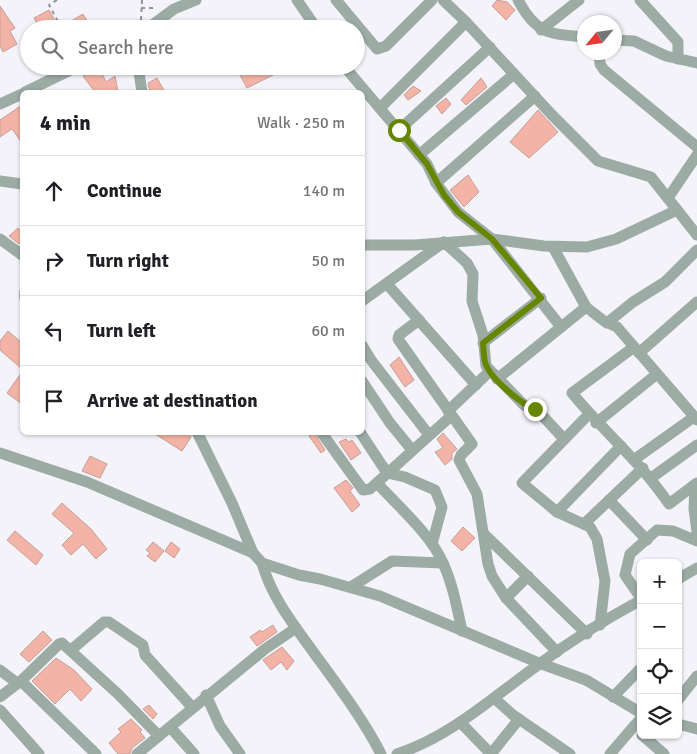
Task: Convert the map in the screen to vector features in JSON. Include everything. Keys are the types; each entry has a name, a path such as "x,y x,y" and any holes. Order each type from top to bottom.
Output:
{"street":[{"path":"154,20 196,0"},
{"path":"297,0 311,20"},
{"path":"336,0 353,20"},
{"path":"365,35 377,49 386,46 432,0"},
{"path":"443,0 598,160 651,178 697,235"},
{"path":"518,0 534,25 541,30 554,35 577,37"},
{"path":"541,30 579,0"},
{"path":"640,0 678,42 678,59"},
{"path":"380,108 466,22"},
{"path":"622,40 634,41 658,53 697,62"},
{"path":"399,130 490,47"},
{"path":"600,60 604,70 697,147"},
{"path":"419,155 514,74"},
{"path":"30,90 61,75"},
{"path":"139,75 142,90"},
{"path":"352,75 365,90"},
{"path":"365,90 419,155 436,183 458,212 492,239 541,298 561,327"},
{"path":"0,104 20,95"},
{"path":"436,183 534,96"},
{"path":"668,198 697,155"},
{"path":"0,181 20,184"},
{"path":"365,245 415,245 492,239 553,247 587,247 616,239 677,210"},
{"path":"0,240 20,254"},
{"path":"365,299 444,242"},
{"path":"444,242 467,263 473,274 472,301 483,335 484,361 493,375 524,405 540,412 564,439"},
{"path":"553,247 586,307 607,323 617,327 696,418 635,459"},
{"path":"607,323 634,302 665,282 697,250"},
{"path":"387,284 476,385"},
{"path":"483,343 541,298"},
{"path":"696,484 669,504 643,468 593,418 572,392 637,350 697,302"},
{"path":"323,435 364,490 370,490 429,435 476,385 561,327 586,307"},
{"path":"419,320 399,335 398,339 472,444 461,455 459,460 477,494 492,576 506,598 557,652"},
{"path":"365,350 429,435"},
{"path":"600,625 605,581 596,539 590,528 557,512 522,483 564,439 657,374"},
{"path":"365,386 390,423 412,450"},
{"path":"198,435 232,503 253,553 262,563 270,586 296,628 360,716 381,754"},
{"path":"362,435 387,473 405,477 435,490 442,507 432,544"},
{"path":"651,478 697,445"},
{"path":"557,512 621,446"},
{"path":"0,453 87,482 253,553"},
{"path":"584,524 643,468"},
{"path":"377,482 432,544 443,563 455,599 462,631"},
{"path":"696,484 694,509 697,532"},
{"path":"610,500 647,540"},
{"path":"637,596 627,579 625,571 630,554 657,530 673,531 697,541"},
{"path":"484,534 587,634"},
{"path":"352,587 392,561 443,563"},
{"path":"262,563 299,575 352,587 380,596 539,664 586,680 637,711"},
{"path":"682,576 697,568"},
{"path":"506,598 528,576"},
{"path":"397,754 424,744 460,722 539,664 637,603"},
{"path":"72,650 104,622 109,622 143,645 145,655 192,707"},
{"path":"140,753 206,695 265,649 296,628"},
{"path":"0,697 62,643 72,650 159,736"},
{"path":"0,670 19,682 96,754"},
{"path":"613,697 637,672"},
{"path":"682,695 697,676"},
{"path":"206,695 220,726 240,754"},
{"path":"494,698 519,719 570,754"},
{"path":"0,710 39,754"},
{"path":"460,722 491,754 519,719"},
{"path":"682,725 697,729"},
{"path":"170,727 194,754"},
{"path":"610,754 637,733"},
{"path":"646,739 662,753"}],"path":[{"path":"57,0 49,5 57,20"},
{"path":"142,0 143,20"},
{"path":"141,8 159,8"}],"building":[{"path":"497,0 507,2 515,10 506,20 492,6"},
{"path":"0,6 15,28 10,31 17,44 3,52 0,46"},
{"path":"49,10 55,20 35,20 34,18"},
{"path":"83,14 87,20 73,20"},
{"path":"103,75 106,82 115,76 118,90 94,90 83,76"},
{"path":"240,75 273,75 247,88"},
{"path":"157,78 164,90 150,90 148,83"},
{"path":"481,78 487,87 466,105 461,100"},
{"path":"413,86 421,91 408,100 404,95"},
{"path":"446,98 451,104 442,114 436,106"},
{"path":"20,106 20,140 12,129 0,137 0,120"},
{"path":"538,110 558,132 529,158 510,142"},
{"path":"468,175 479,192 464,207 450,190"},
{"path":"18,228 20,230 20,243 19,244 9,236"},
{"path":"8,331 20,341 20,367 0,350 0,341"},
{"path":"399,357 414,380 405,387 390,365"},
{"path":"20,375 20,403 7,393"},
{"path":"443,433 457,449 452,453 452,459 445,465 435,452 443,448 437,439"},
{"path":"157,435 191,435 182,451"},
{"path":"315,435 325,450 321,453 309,436"},
{"path":"346,439 349,442 352,440 361,453 351,460 339,442"},
{"path":"90,456 107,464 100,478 82,471"},
{"path":"346,480 353,488 350,491 360,505 352,512 334,488"},
{"path":"62,503 91,529 107,549 96,559 83,544 71,555 62,545 74,533 52,514"},
{"path":"463,527 475,538 462,551 451,541"},
{"path":"15,531 43,555 36,565 7,540"},
{"path":"153,542 164,551 155,562 147,556 150,553 146,550"},
{"path":"171,542 180,549 174,558 165,551"},
{"path":"273,625 277,632 257,646 250,637 260,630 262,632"},
{"path":"43,631 52,640 29,662 20,654"},
{"path":"282,647 294,661 287,670 281,662 271,670 263,660"},
{"path":"56,658 74,670 92,689 81,701 70,689 55,704 32,681"},
{"path":"149,705 157,714 153,719 143,709"},
{"path":"131,719 142,730 140,732 145,738 132,748 130,754 118,754 109,743 121,732 118,729"}],"route":[{"path":"399,130 427,164 436,183 458,212 492,239 541,298 483,343 484,361 489,372 524,405 535,409"}]}
